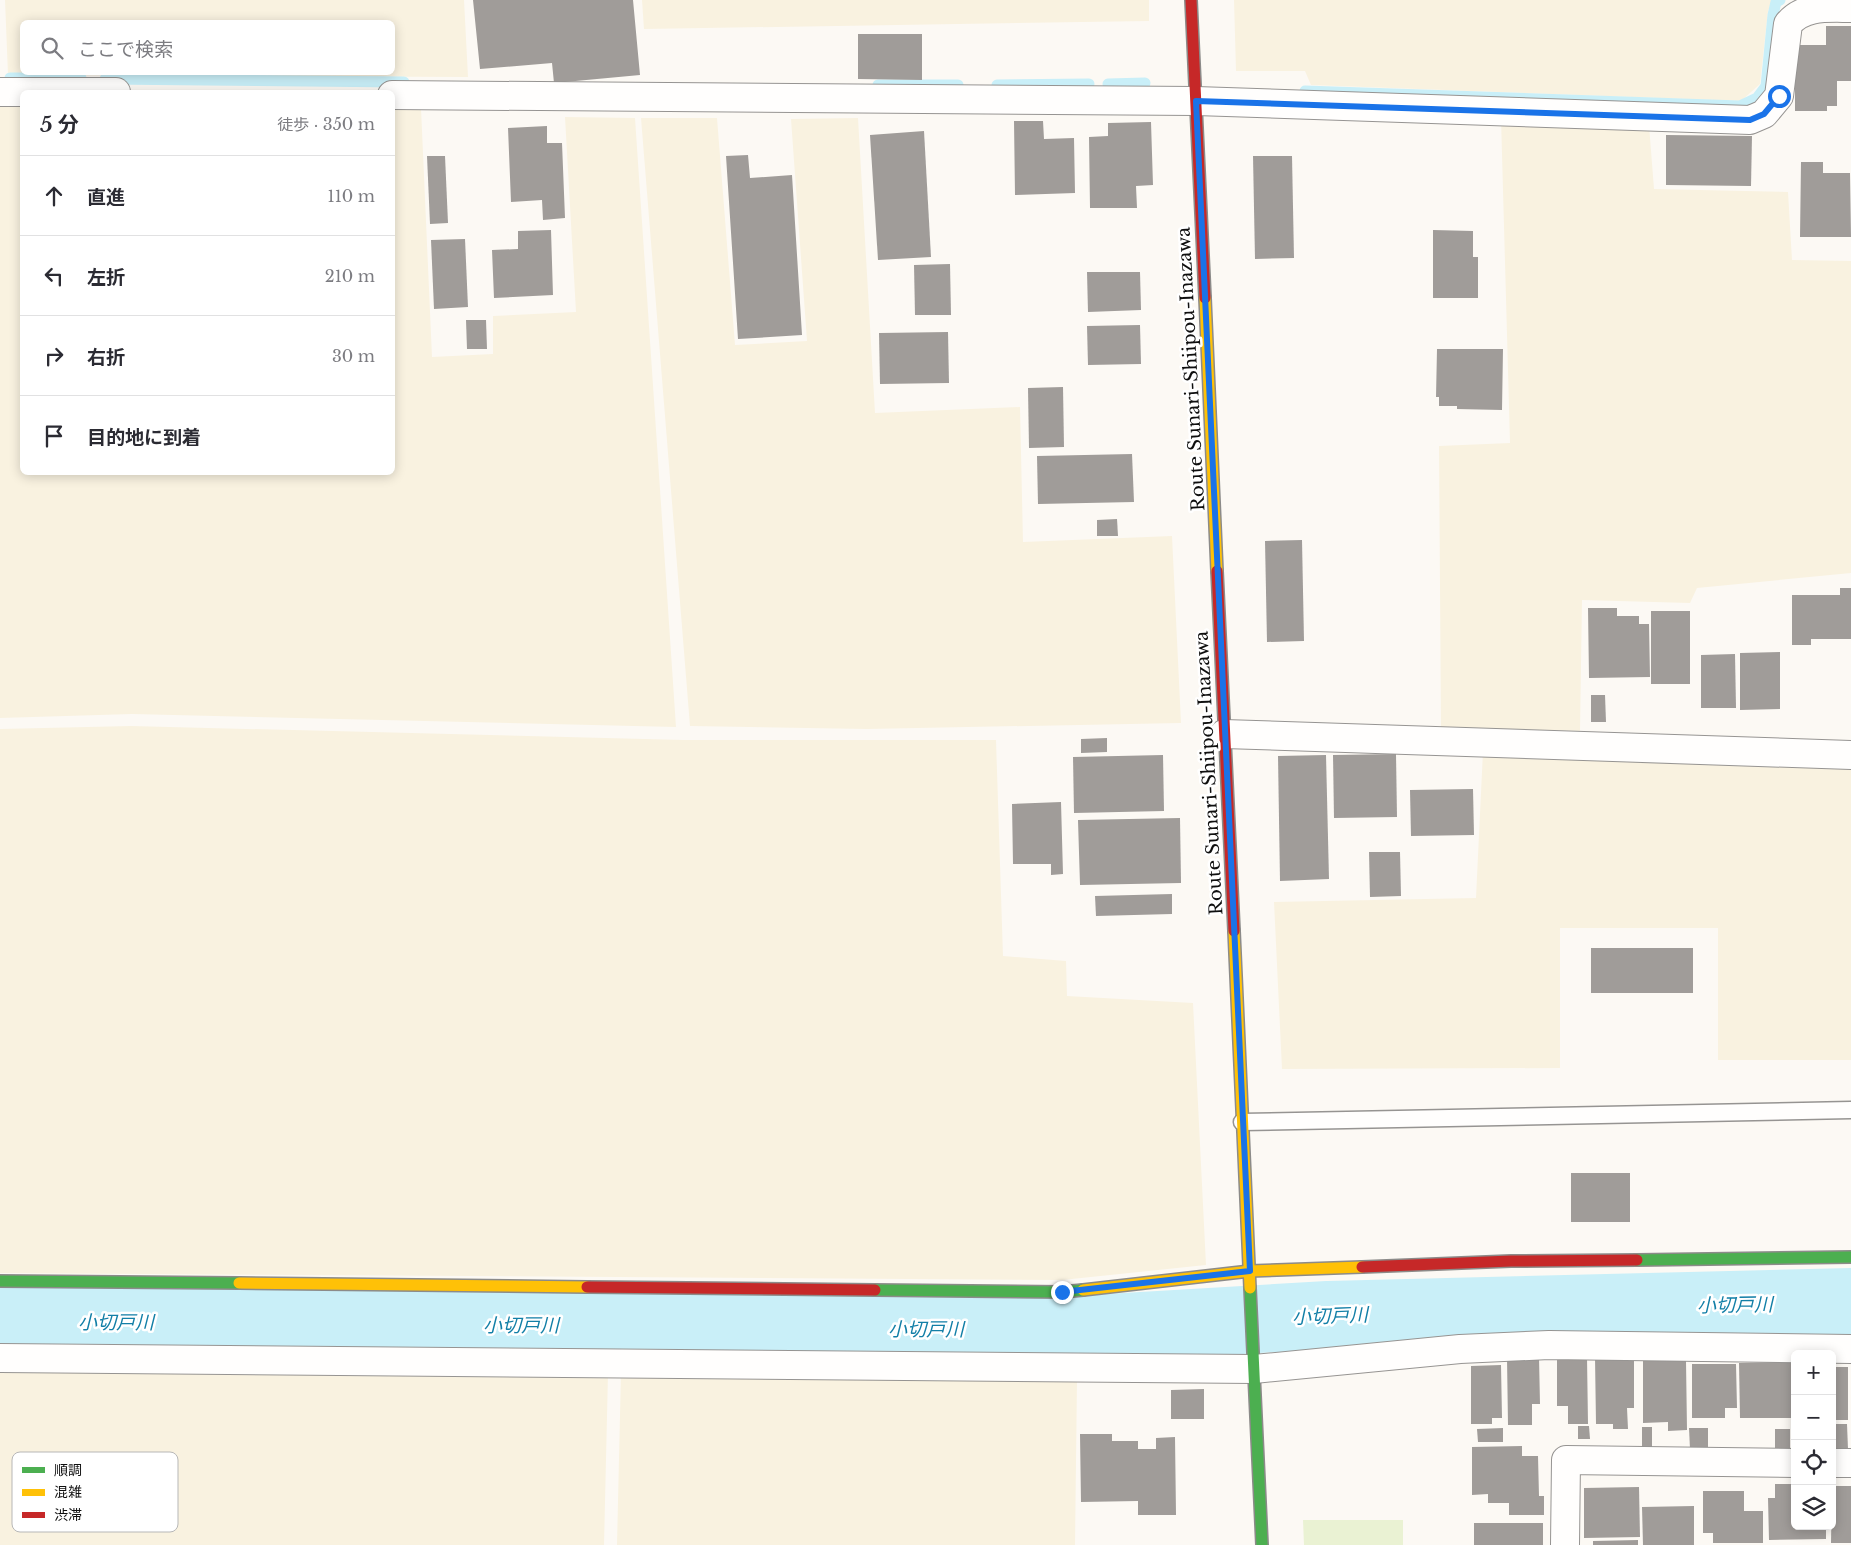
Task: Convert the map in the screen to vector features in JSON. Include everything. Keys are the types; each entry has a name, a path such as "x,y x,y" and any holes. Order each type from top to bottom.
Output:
{"street":[{"name":"Route Sunari-Shiipou-Inazawa","path":"1191,0 1262,1545"},
{"path":"395,95 1196,101 1750,120 1764,114 1779,96 1788,24 1794,17 1804,11 1821,8 1851,8"},
{"path":"0,92 20,92"},
{"path":"1224,734 1851,755"},
{"path":"0,1282 1062,1292 1250,1276 1511,1261 1851,1257"},
{"path":"0,1358 1253,1360 1549,1345 1851,1350"},
{"path":"1565,1545 1566,1460 1791,1463"},
{"path":"1836,1463 1851,1463"}],"lane":[{"path":"1242,1122 1851,1110"}],"shaded area":[{"path":"5,0 464,0 468,77 8,75"},
{"path":"642,0 1149,0 1149,21 644,29"},
{"path":"1234,0 1772,0 1768,11 1760,84 1741,101 1311,85 1305,71 1236,71"},
{"path":"0,102 20,102 20,475 395,475 395,107 421,108 432,357 493,354 493,316 576,312 565,117 635,118 676,727 132,714 0,718"},
{"path":"641,118 717,118 735,345 807,341 791,119 858,118 875,413 1020,407 1023,542 1172,536 1181,723 867,729 690,726"},
{"path":"1501,118 1649,125 1654,189 1788,192 1792,260 1851,261 1851,573 1697,588 1690,603 1582,600 1580,731 1441,727 1439,446 1510,443"},
{"path":"131,726 684,740 996,740 1003,956 1066,961 1067,996 1193,1003 1206,1265 1062,1280 0,1273 0,729"},
{"path":"1483,751 1851,765 1851,1060 1718,1060 1718,928 1560,928 1560,1068 1282,1069 1274,902 1476,898"},
{"path":"0,1367 608,1373 604,1545 0,1545"},
{"path":"621,1373 1077,1379 1075,1545 617,1545"}],"green space":[{"path":"1303,1520 1403,1520 1403,1545 1304,1545"}],"building":[{"path":"473,0 633,0 640,75 554,83 552,63 480,69"},
{"path":"1826,26 1851,26 1851,81 1837,81 1837,106 1827,106 1827,111 1795,111 1795,45 1826,45"},
{"path":"858,34 922,34 922,80 858,79"},
{"path":"1014,121 1043,121 1044,139 1074,138 1075,193 1015,195"},
{"path":"1151,122 1153,185 1136,186 1137,208 1090,208 1089,137 1108,136 1108,123"},
{"path":"547,126 547,143 562,143 565,218 543,220 542,200 511,202 508,128"},
{"path":"924,131 931,257 878,260 870,135"},
{"path":"1666,135 1752,136 1751,186 1666,185"},
{"path":"748,155 750,178 792,175 802,335 738,339 726,156"},
{"path":"427,156 445,156 448,223 430,224"},
{"path":"1253,156 1292,156 1294,258 1255,259"},
{"path":"1801,162 1823,162 1823,173 1850,173 1851,237 1800,237"},
{"path":"551,230 553,295 494,298 492,250 518,249 518,231"},
{"path":"1433,230 1473,231 1473,257 1478,257 1478,298 1433,298"},
{"path":"465,239 468,307 434,309 431,240"},
{"path":"950,264 951,315 915,315 914,265"},
{"path":"1087,272 1140,272 1141,310 1088,312"},
{"path":"466,320 486,320 487,349 467,349"},
{"path":"1140,325 1141,364 1088,365 1087,326"},
{"path":"948,332 949,383 880,384 879,333"},
{"path":"1437,349 1503,349 1502,410 1457,409 1457,406 1439,406 1439,397 1436,397"},
{"path":"1063,387 1064,447 1029,448 1028,388"},
{"path":"1132,454 1134,502 1038,504 1037,456"},
{"path":"1117,519 1118,536 1097,536 1097,520"},
{"path":"1302,540 1304,641 1267,642 1265,541"},
{"path":"1840,588 1851,588 1851,639 1811,639 1811,645 1792,645 1792,595 1840,595"},
{"path":"1588,608 1617,608 1617,616 1639,616 1639,624 1649,624 1650,677 1589,678"},
{"path":"1651,611 1690,611 1690,684 1651,684"},
{"path":"1780,652 1780,709 1740,710 1740,653"},
{"path":"1735,654 1736,708 1701,708 1701,655"},
{"path":"1591,695 1605,695 1606,722 1591,722"},
{"path":"1107,738 1107,752 1081,753 1081,739"},
{"path":"1396,754 1397,817 1334,818 1333,755"},
{"path":"1163,755 1164,811 1074,813 1073,757"},
{"path":"1326,755 1329,879 1280,881 1278,756"},
{"path":"1473,789 1474,835 1411,836 1410,790"},
{"path":"1061,802 1063,874 1051,875 1051,864 1013,864 1012,804"},
{"path":"1180,818 1181,883 1080,885 1078,820"},
{"path":"1369,852 1400,852 1401,896 1370,897"},
{"path":"1172,894 1172,914 1096,916 1095,896"},
{"path":"1591,948 1693,948 1693,993 1591,993"},
{"path":"1571,1173 1630,1173 1630,1222 1571,1222"},
{"path":"1539,1357 1540,1404 1532,1404 1532,1425 1508,1425 1507,1358"},
{"path":"1587,1357 1588,1424 1568,1424 1568,1406 1557,1406 1557,1358"},
{"path":"1595,1357 1634,1357 1634,1408 1627,1408 1628,1429 1613,1429 1613,1424 1596,1424"},
{"path":"1643,1361 1686,1361 1687,1430 1668,1431 1668,1422 1643,1423"},
{"path":"1791,1362 1791,1418 1740,1418 1739,1363"},
{"path":"1692,1364 1736,1364 1737,1408 1725,1408 1725,1418 1692,1418"},
{"path":"1501,1365 1502,1418 1492,1418 1492,1424 1471,1424 1471,1366"},
{"path":"1836,1367 1848,1367 1848,1420 1836,1420"},
{"path":"1204,1389 1204,1419 1171,1419 1171,1390"},
{"path":"1836,1424 1847,1424 1848,1449 1836,1449"},
{"path":"1578,1426 1589,1426 1590,1439 1578,1439"},
{"path":"1642,1427 1652,1427 1652,1448 1642,1448"},
{"path":"1503,1428 1503,1442 1478,1442 1477,1429"},
{"path":"1689,1428 1708,1428 1708,1449 1690,1449"},
{"path":"1775,1429 1790,1429 1790,1449 1775,1449"},
{"path":"1080,1434 1112,1434 1112,1441 1138,1441 1138,1449 1156,1449 1156,1438 1175,1437 1176,1515 1138,1515 1138,1501 1081,1502"},
{"path":"1522,1446 1522,1456 1538,1456 1539,1496 1544,1496 1544,1515 1509,1515 1509,1503 1488,1503 1488,1494 1472,1495 1472,1447"},
{"path":"1775,1484 1791,1484 1791,1530 1826,1530 1826,1539 1769,1540 1768,1498 1775,1498"},
{"path":"1836,1486 1851,1486 1851,1543 1831,1543 1831,1530 1836,1530"},
{"path":"1639,1487 1640,1537 1584,1538 1584,1488"},
{"path":"1703,1491 1744,1491 1744,1511 1763,1511 1763,1543 1713,1543 1713,1533 1703,1533"},
{"path":"1694,1506 1694,1545 1643,1545 1642,1507"},
{"path":"1474,1523 1543,1523 1543,1545 1474,1545"},
{"path":"1638,1540 1638,1545 1593,1545 1593,1541"}],"waterway":[{"path":"1305,91 1740,106 1757,98 1766,86 1773,15 1776,2 1780,0"},
{"path":"10,78 81,78"},
{"path":"105,79 404,82"},
{"path":"1108,84 1145,83"},
{"path":"997,85 1089,84"},
{"path":"878,85 958,85"},
{"name":"小切戸川","path":"0,1321 1074,1330 1328,1315 1851,1302"}],"traffic: fast":[{"path":"1637,1260 1851,1257"},
{"path":"0,1281 239,1283"},
{"path":"1250,1288 1262,1545"},
{"path":"875,1290 1062,1292 1083,1290"}],"traffic: slow":[{"path":"1205,298 1217,571"},
{"path":"1234,931 1250,1288"},
{"path":"1083,1290 1250,1271 1362,1267"},
{"path":"239,1283 587,1287"}],"traffic: jam":[{"path":"1191,0 1205,298"},
{"path":"1217,571 1234,931"},
{"path":"1362,1267 1511,1261 1637,1260"},
{"path":"587,1287 875,1290"}],"route":[{"path":"1062,1292 1250,1271 1196,101 1750,120 1764,114 1779,96"}]}
